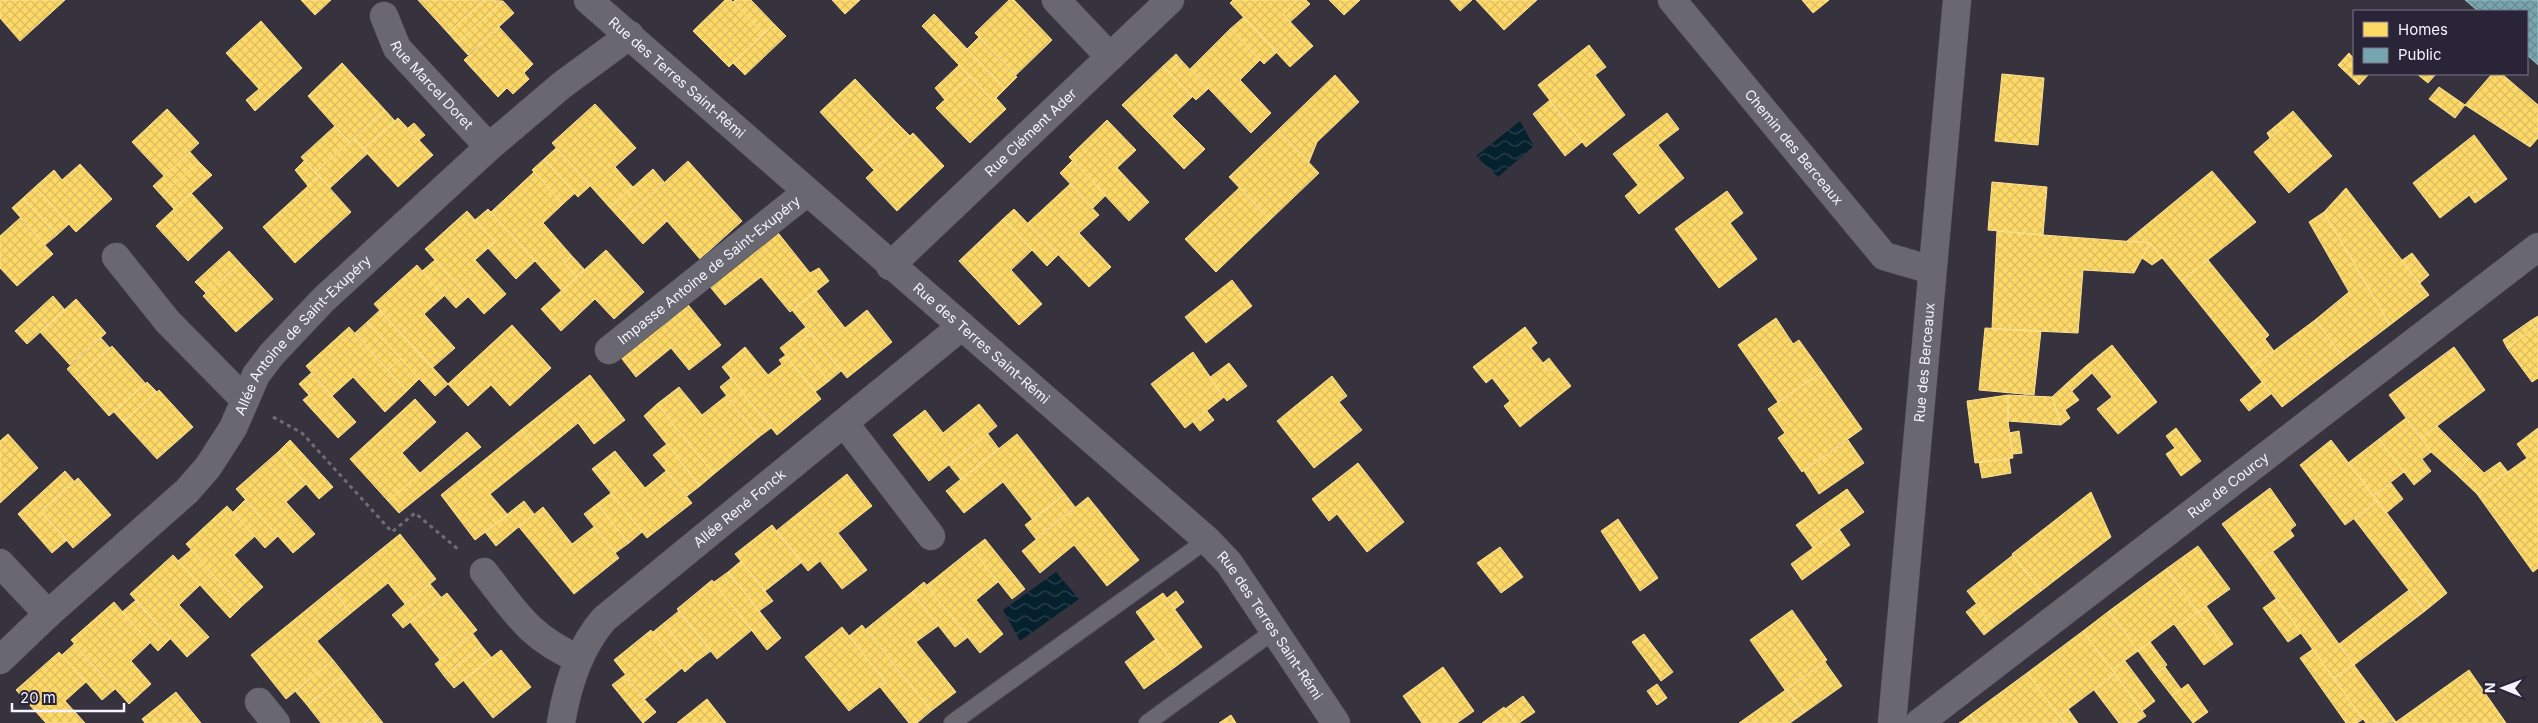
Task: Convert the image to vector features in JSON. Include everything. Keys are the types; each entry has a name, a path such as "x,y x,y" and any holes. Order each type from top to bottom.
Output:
{"street":[{"name":"Rue des Terres Saint-Rémi","path":"588,0 890,266 962,326 1207,540 1229,563 1336,723"},
{"path":"1056,0 1110,57"},
{"name":"Rue Clément Ader","path":"890,266 1170,0"},
{"name":"Chemin des Berceaux","path":"1672,0 1884,256 1932,270"},
{"name":"Rue des Berceaux","path":"1892,723 1957,0"},
{"name":"Rue Marcel Doret","path":"384,16 396,48 489,147"},
{"name":"Allée Antoine de Saint-Exupéry","path":"0,660 48,614 187,491 221,449 256,375 298,324 489,147 562,85 630,35"},
{"name":"Impasse Antoine de Saint-Exupéry","path":"610,350 807,192"},
{"name":"Rue de Courcy","path":"1919,723 2538,247"},
{"path":"116,258 168,322 245,400"},
{"name":"Allée René Fonck","path":"561,723 579,660 590,636 604,619 962,326"},
{"path":"844,424 931,536"},
{"path":"0,563 48,614"},
{"path":"484,572 529,629 558,650 579,660"},
{"path":"259,702 276,723"}],"lane":[{"path":"952,723 1207,540"},
{"path":"1147,723 1274,631"}],"path":[{"path":"245,400 302,433 392,532 415,513 484,572"}],"water":[{"path":"1520,121 1534,146 1498,177 1476,156"},
{"path":"1056,572 1079,599 1020,641 1003,610"}],"building: Homes":[{"path":"0,0 65,0 20,41 0,18"},
{"path":"301,0 331,0 315,15"},
{"path":"418,0 485,0 448,33"},
{"path":"485,0 503,1 457,43 448,33"},
{"path":"725,0 731,0 764,34 729,67 693,31"},
{"path":"735,0 751,0 774,24 764,34 733,2"},
{"path":"832,0 860,0 845,14"},
{"path":"1009,0 1014,0 1052,40 1016,75 975,33"},
{"path":"1233,0 1297,0 1283,14 1313,46 1290,67 1230,3"},
{"path":"1297,0 1306,0 1310,4 1290,22 1283,14"},
{"path":"1329,0 1360,0 1344,15"},
{"path":"1450,0 1472,0 1460,11"},
{"path":"1476,0 1537,0 1504,30"},
{"path":"1802,0 1829,0 1813,13"},
{"path":"503,1 514,13 468,55 457,43"},
{"path":"934,14 1005,89 993,101 922,26"},
{"path":"1244,17 1277,52 1264,64 1230,29"},
{"path":"261,21 302,68 255,111 246,100 259,89 226,53"},
{"path":"774,24 786,36 745,75 733,63"},
{"path":"499,27 533,64 524,73 529,79 513,94 507,88 498,97 464,60"},
{"path":"1230,29 1260,60 1240,80 1271,113 1251,133 1190,69"},
{"path":"979,37 1017,77 1005,89 967,49"},
{"path":"1589,45 1606,67 1595,75 1625,115 1586,147 1538,85"},
{"path":"2349,53 2353,58 2353,75 2368,75 2359,85 2338,65"},
{"path":"1176,54 1182,61 1169,73 1163,66"},
{"path":"1182,61 1208,89 1196,100 1169,73"},
{"path":"342,63 385,110 349,142 308,96"},
{"path":"959,65 970,76 945,100 935,88"},
{"path":"1163,66 1192,97 1172,116 1205,149 1184,169 1122,105"},
{"path":"2002,74 2044,78 2038,145 1995,141"},
{"path":"1335,75 1359,102 1317,142 1309,162 1278,130"},
{"path":"2418,75 2435,75 2428,83"},
{"path":"2491,75 2503,75 2538,105 2538,138 2530,147 2465,105"},
{"path":"970,76 993,101 996,98 1006,109 970,143 936,108"},
{"path":"855,79 895,121 860,155 820,112"},
{"path":"2439,87 2465,105 2455,118 2429,99"},
{"path":"1550,100 1582,142 1565,156 1533,114"},
{"path":"595,104 636,148 615,167 633,187 610,208 552,143"},
{"path":"167,109 199,143 164,176 132,142"},
{"path":"385,110 395,121 363,149 354,138"},
{"path":"2293,111 2332,156 2289,193 2254,152 2283,127 2279,123"},
{"path":"1667,113 1679,129 1658,145 1684,178 1639,214 1625,196 1638,185 1613,154"},
{"path":"398,118 433,155 398,187 363,149"},
{"path":"1107,120 1136,150 1117,168 1149,202 1129,221 1069,157"},
{"path":"895,121 910,136 874,170 860,155"},
{"path":"414,123 425,135 419,140 408,128"},
{"path":"2279,123 2283,127 2270,138 2267,133"},
{"path":"335,126 349,142 315,173 301,157"},
{"path":"1278,130 1319,173 1270,220 1229,177"},
{"path":"913,133 944,166 897,211 866,178"},
{"path":"2474,135 2507,179 2482,198 2476,190 2440,218 2413,183"},
{"path":"354,138 368,153 330,188 315,173"},
{"path":"556,148 590,186 578,197 544,159"},
{"path":"190,152 199,162 162,196 153,186"},
{"path":"544,159 575,193 563,204 532,170"},
{"path":"304,161 319,176 308,186 295,170"},
{"path":"688,161 742,221 700,259 667,221 643,244 622,221"},
{"path":"1072,161 1106,195 1093,208 1060,173"},
{"path":"199,162 212,175 174,209 162,196"},
{"path":"80,164 112,199 76,232 35,187 54,170 62,180"},
{"path":"653,169 664,182 622,221 610,208"},
{"path":"2212,171 2256,222 2181,281 2150,243 2127,241"},
{"path":"534,172 563,204 543,223 572,256 564,263 577,277 562,291 491,212"},
{"path":"319,176 351,212 295,263 263,227"},
{"path":"1992,182 2047,187 2043,235 1988,230"},
{"path":"1070,184 1099,215 1079,233 1111,267 1089,287 1028,223"},
{"path":"35,187 69,224 57,235 23,198"},
{"path":"1239,188 1270,220 1216,272 1185,239"},
{"path":"2346,188 2429,295 2390,325 2324,212"},
{"path":"2476,190 2482,198 2475,203 2469,195"},
{"path":"1727,191 1743,213 1730,223 1757,259 1719,288 1675,229"},
{"path":"191,193 223,228 188,261 156,226"},
{"path":"23,198 57,235 45,245 12,208"},
{"path":"488,209 535,261 516,279 488,248 495,242 475,220"},
{"path":"1014,209 1058,255 1047,266 1003,219"},
{"path":"467,211 495,242 475,260 506,294 484,314 425,249"},
{"path":"2324,212 2390,325 2345,359 2315,320 2349,292 2309,222"},
{"path":"20,218 53,254 17,286 0,268 0,236"},
{"path":"1003,219 1032,250 1011,270 1042,304 1019,325 959,261"},
{"path":"775,229 810,273 819,268 829,281 790,312 761,277 725,305 707,283"},
{"path":"1997,231 2150,243 2134,273 2083,270 2078,333 1992,329"},
{"path":"2150,243 2162,258 2152,265 2142,258"},
{"path":"606,250 644,292 614,319 595,299 561,331 541,309"},
{"path":"229,251 240,263 206,293 195,282"},
{"path":"2412,253 2429,275 2420,283 2401,261"},
{"path":"572,256 585,270 577,277 564,263"},
{"path":"435,260 468,297 456,308 422,271"},
{"path":"2208,260 2269,335 2265,339 2274,351 2251,368 2181,281"},
{"path":"240,263 273,299 236,332 203,296"},
{"path":"417,265 444,296 424,314 455,348 432,368 374,304"},
{"path":"1232,280 1252,306 1206,343 1185,317"},
{"path":"816,291 845,328 867,310 892,342 847,378 792,310"},
{"path":"53,296 65,310 27,344 15,331"},
{"path":"76,299 106,333 70,365 40,332"},
{"path":"685,301 721,345 689,370 671,348 636,377 619,355"},
{"path":"380,310 448,384 435,396 367,322"},
{"path":"2538,316 2538,378 2532,382 2507,348 2535,328 2530,321"},
{"path":"1776,318 1793,344 1799,340 1822,372 1778,402 1738,345"},
{"path":"2315,320 2345,359 2282,407 2251,368"},
{"path":"2530,321 2535,328 2507,348 2503,340"},
{"path":"367,322 401,359 388,370 355,333"},
{"path":"512,325 551,368 510,406 491,385 468,406 448,384"},
{"path":"349,327 407,391 385,412 353,377 332,396 306,366"},
{"path":"806,327 811,333 798,343 829,381 815,392 780,348"},
{"path":"1525,327 1537,343 1531,348 1549,371 1555,366 1571,386 1520,427 1504,406 1510,401 1492,378 1486,383 1473,367"},
{"path":"1985,328 2041,331 2034,395 1979,390"},
{"path":"811,333 841,371 829,381 798,343"},
{"path":"101,338 110,348 76,379 67,369"},
{"path":"2112,345 2157,402 2118,434 2097,409 2112,397 2086,366"},
{"path":"112,346 146,384 109,416 76,379"},
{"path":"745,347 768,375 782,364 779,360 786,355 821,399 777,435 722,367"},
{"path":"2454,347 2485,390 2421,438 2389,395"},
{"path":"1193,352 1224,397 1185,428 1151,384"},
{"path":"1549,358 1555,366 1549,371 1543,363"},
{"path":"401,359 419,379 407,391 388,370"},
{"path":"1229,363 1247,386 1227,401 1209,378"},
{"path":"2086,366 2092,373 2072,391 2066,384"},
{"path":"1822,372 1862,429 1802,472 1778,438 1785,433 1768,409"},
{"path":"311,373 356,422 338,438 303,400 309,395 299,384"},
{"path":"590,375 625,420 594,444 578,423 540,454 521,430"},
{"path":"1332,376 1347,396 1339,402 1362,430 1314,468 1277,421"},
{"path":"731,378 771,428 759,437 720,387"},
{"path":"147,382 157,392 123,422 114,412"},
{"path":"2262,382 2271,394 2249,411 2240,400"},
{"path":"2066,384 2079,400 2065,410 2070,418 2061,425 2052,397"},
{"path":"679,387 702,415 726,396 759,437 714,474 657,404"},
{"path":"159,390 193,427 157,459 123,422"},
{"path":"2008,395 2008,421 2013,458 1975,463 1967,401"},
{"path":"2008,395 2052,397 2061,425 2008,421"},
{"path":"415,399 436,422 402,453 420,473 388,501 350,459"},
{"path":"657,404 714,474 700,486 644,416"},
{"path":"979,404 997,426 929,481 893,435 925,410 943,433"},
{"path":"1207,411 1214,420 1200,431 1193,422"},
{"path":"2406,418 2431,452 2422,459 2431,471 2414,485 2379,439"},
{"path":"2437,426 2469,458 2456,474 2431,452 2421,438"},
{"path":"2176,428 2201,461 2181,476 2166,454 2175,448 2166,436"},
{"path":"2538,428 2538,568 2533,572 2477,494 2527,458 2517,444"},
{"path":"521,430 540,454 490,494 508,515 475,540 441,495"},
{"path":"2019,431 2022,453 2013,454 2009,433"},
{"path":"467,432 481,447 399,513 388,501"},
{"path":"8,434 38,468 0,503 0,441"},
{"path":"988,434 999,449 961,480 949,465"},
{"path":"1017,434 1065,494 1033,520 1003,482 964,513 946,491"},
{"path":"2379,439 2404,472 2373,496 2348,463"},
{"path":"290,440 333,487 319,499 278,452"},
{"path":"1848,440 1864,463 1819,494 1804,471"},
{"path":"2331,440 2378,501 2345,525 2300,465"},
{"path":"667,444 700,486 687,496 653,455"},
{"path":"615,451 645,488 666,471 692,503 647,538 592,469"},
{"path":"278,452 306,484 286,502 315,534 293,553 236,489"},
{"path":"2469,458 2484,473 2500,462 2508,472 2477,494 2456,474"},
{"path":"2009,459 2011,473 1982,478 1979,462"},
{"path":"1358,463 1404,522 1367,552 1337,514 1329,521 1312,499"},
{"path":"65,471 74,481 41,511 67,540 52,553 18,514"},
{"path":"847,474 872,506 838,533 867,570 842,589 820,561 808,571 776,531"},
{"path":"78,478 111,515 73,548 41,511"},
{"path":"2391,483 2403,499 2386,513 2373,496"},
{"path":"2270,488 2296,525 2290,530 2294,536 2253,566 2222,524"},
{"path":"1847,489 1864,512 1813,548 1796,525"},
{"path":"2091,492 2111,537 2041,591 2012,554"},
{"path":"611,493 642,532 629,543 597,504"},
{"path":"1065,494 1075,507 1036,539 1025,525"},
{"path":"1088,497 1139,560 1107,586 1074,545 1040,573 1022,551"},
{"path":"245,500 278,536 265,548 233,512"},
{"path":"524,501 534,514 496,546 485,532"},
{"path":"2378,501 2447,593 2425,611 2354,519"},
{"path":"597,504 629,543 615,553 584,514"},
{"path":"227,506 255,536 234,555 263,587 242,606 186,544"},
{"path":"543,507 572,544 594,527 619,558 574,594 519,527"},
{"path":"1618,519 1658,578 1640,591 1601,531"},
{"path":"772,525 802,562 765,591 735,554"},
{"path":"1839,529 1850,545 1802,580 1791,564"},
{"path":"400,534 436,579 405,604 388,583 351,613 332,589"},
{"path":"985,539 1025,589 1012,599 972,549"},
{"path":"2198,546 2230,589 2198,612 2166,569"},
{"path":"1500,547 1523,577 1501,593 1477,563"},
{"path":"972,549 998,582 976,600 1003,634 980,653 927,585"},
{"path":"191,550 242,606 230,618 178,561"},
{"path":"2273,552 2354,665 2333,678 2253,566"},
{"path":"173,555 200,585 179,605 209,637 187,657 130,594"},
{"path":"2013,555 2041,591 1994,627 1967,591"},
{"path":"741,561 773,601 759,611 728,572"},
{"path":"2166,569 2198,612 2177,628 2174,624 2138,651 2109,611"},
{"path":"728,572 781,638 767,650 714,582"},
{"path":"712,580 752,630 717,659 677,609"},
{"path":"924,582 968,637 955,647 912,592"},
{"path":"430,584 441,597 403,628 392,615"},
{"path":"332,589 351,613 317,641 333,660 286,699 251,655"},
{"path":"2409,590 2425,611 2354,665 2339,644"},
{"path":"1176,591 1184,602 1175,609 1167,598"},
{"path":"912,592 938,626 916,642 956,692 931,711 866,629"},
{"path":"447,593 477,630 440,660 410,622"},
{"path":"1163,593 1202,647 1175,667 1136,612"},
{"path":"2277,598 2301,633 2288,642 2263,608"},
{"path":"136,600 170,639 158,651 122,612"},
{"path":"114,602 150,643 131,661 151,684 129,704 71,640"},
{"path":"1976,604 1994,627 1984,635 1966,612"},
{"path":"2206,606 2233,644 2226,649 2198,612"},
{"path":"1792,610 1827,660 1785,690 1750,640"},
{"path":"679,611 711,651 696,662 664,623"},
{"path":"2109,611 2138,651 2112,670 2083,631"},
{"path":"2198,612 2226,649 2204,665 2177,628"},
{"path":"664,623 696,662 685,672 653,632"},
{"path":"862,625 931,711 917,723 909,723 880,687 886,682 849,636"},
{"path":"842,627 886,682 849,711 805,657"},
{"path":"651,630 682,668 645,699 614,660"},
{"path":"2083,631 2115,674 2059,716 2027,673"},
{"path":"473,634 482,646 444,676 435,664"},
{"path":"1644,634 1673,672 1661,681 1632,642"},
{"path":"1156,639 1175,667 1144,689 1125,662"},
{"path":"2150,642 2167,665 2155,674 2138,651"},
{"path":"74,644 115,689 102,700 62,655"},
{"path":"482,646 492,658 454,688 444,676"},
{"path":"2313,649 2363,719 2357,723 2346,723 2300,658"},
{"path":"501,650 531,687 493,718 463,680"},
{"path":"59,652 86,682 65,701 85,723 46,723 16,690"},
{"path":"333,660 345,675 307,705 295,691"},
{"path":"2125,661 2155,701 2142,711 2112,670"},
{"path":"1825,662 1842,686 1804,713 1787,689"},
{"path":"2354,665 2396,722 2366,723 2333,678"},
{"path":"1443,667 1474,711 1457,723 1422,723 1403,696"},
{"path":"2165,667 2181,689 2172,696 2155,674"},
{"path":"2469,670 2506,723 2394,723 2396,722"},
{"path":"2027,673 2064,723 1976,723 1970,715"},
{"path":"2115,674 2146,716 2136,723 2119,723 2094,690"},
{"path":"345,675 376,714 364,723 321,723 307,705"},
{"path":"625,675 646,701 634,712 612,685"},
{"path":"1657,684 1667,698 1657,705 1647,691"},
{"path":"2188,684 2208,712 2193,723 2172,696"},
{"path":"1787,689 1804,713 1790,723 1739,723"},
{"path":"176,692 201,723 145,723 142,719"},
{"path":"1523,696 1535,712 1519,723 1515,723 1505,709"},
{"path":"707,699 726,723 677,723"},
{"path":"646,701 656,712 643,723 634,712"},
{"path":"1504,707 1515,723 1482,723"},
{"path":"2068,709 2078,723 2064,723 2059,716"},
{"path":"376,714 383,723 364,723"},
{"path":"1231,715 1236,723 1219,723"},
{"path":"1970,715 1976,723 1959,723 1961,722"}],"building: Public":[{"path":"2465,0 2538,0 2538,65 2528,56 2528,10 2477,10"}]}
